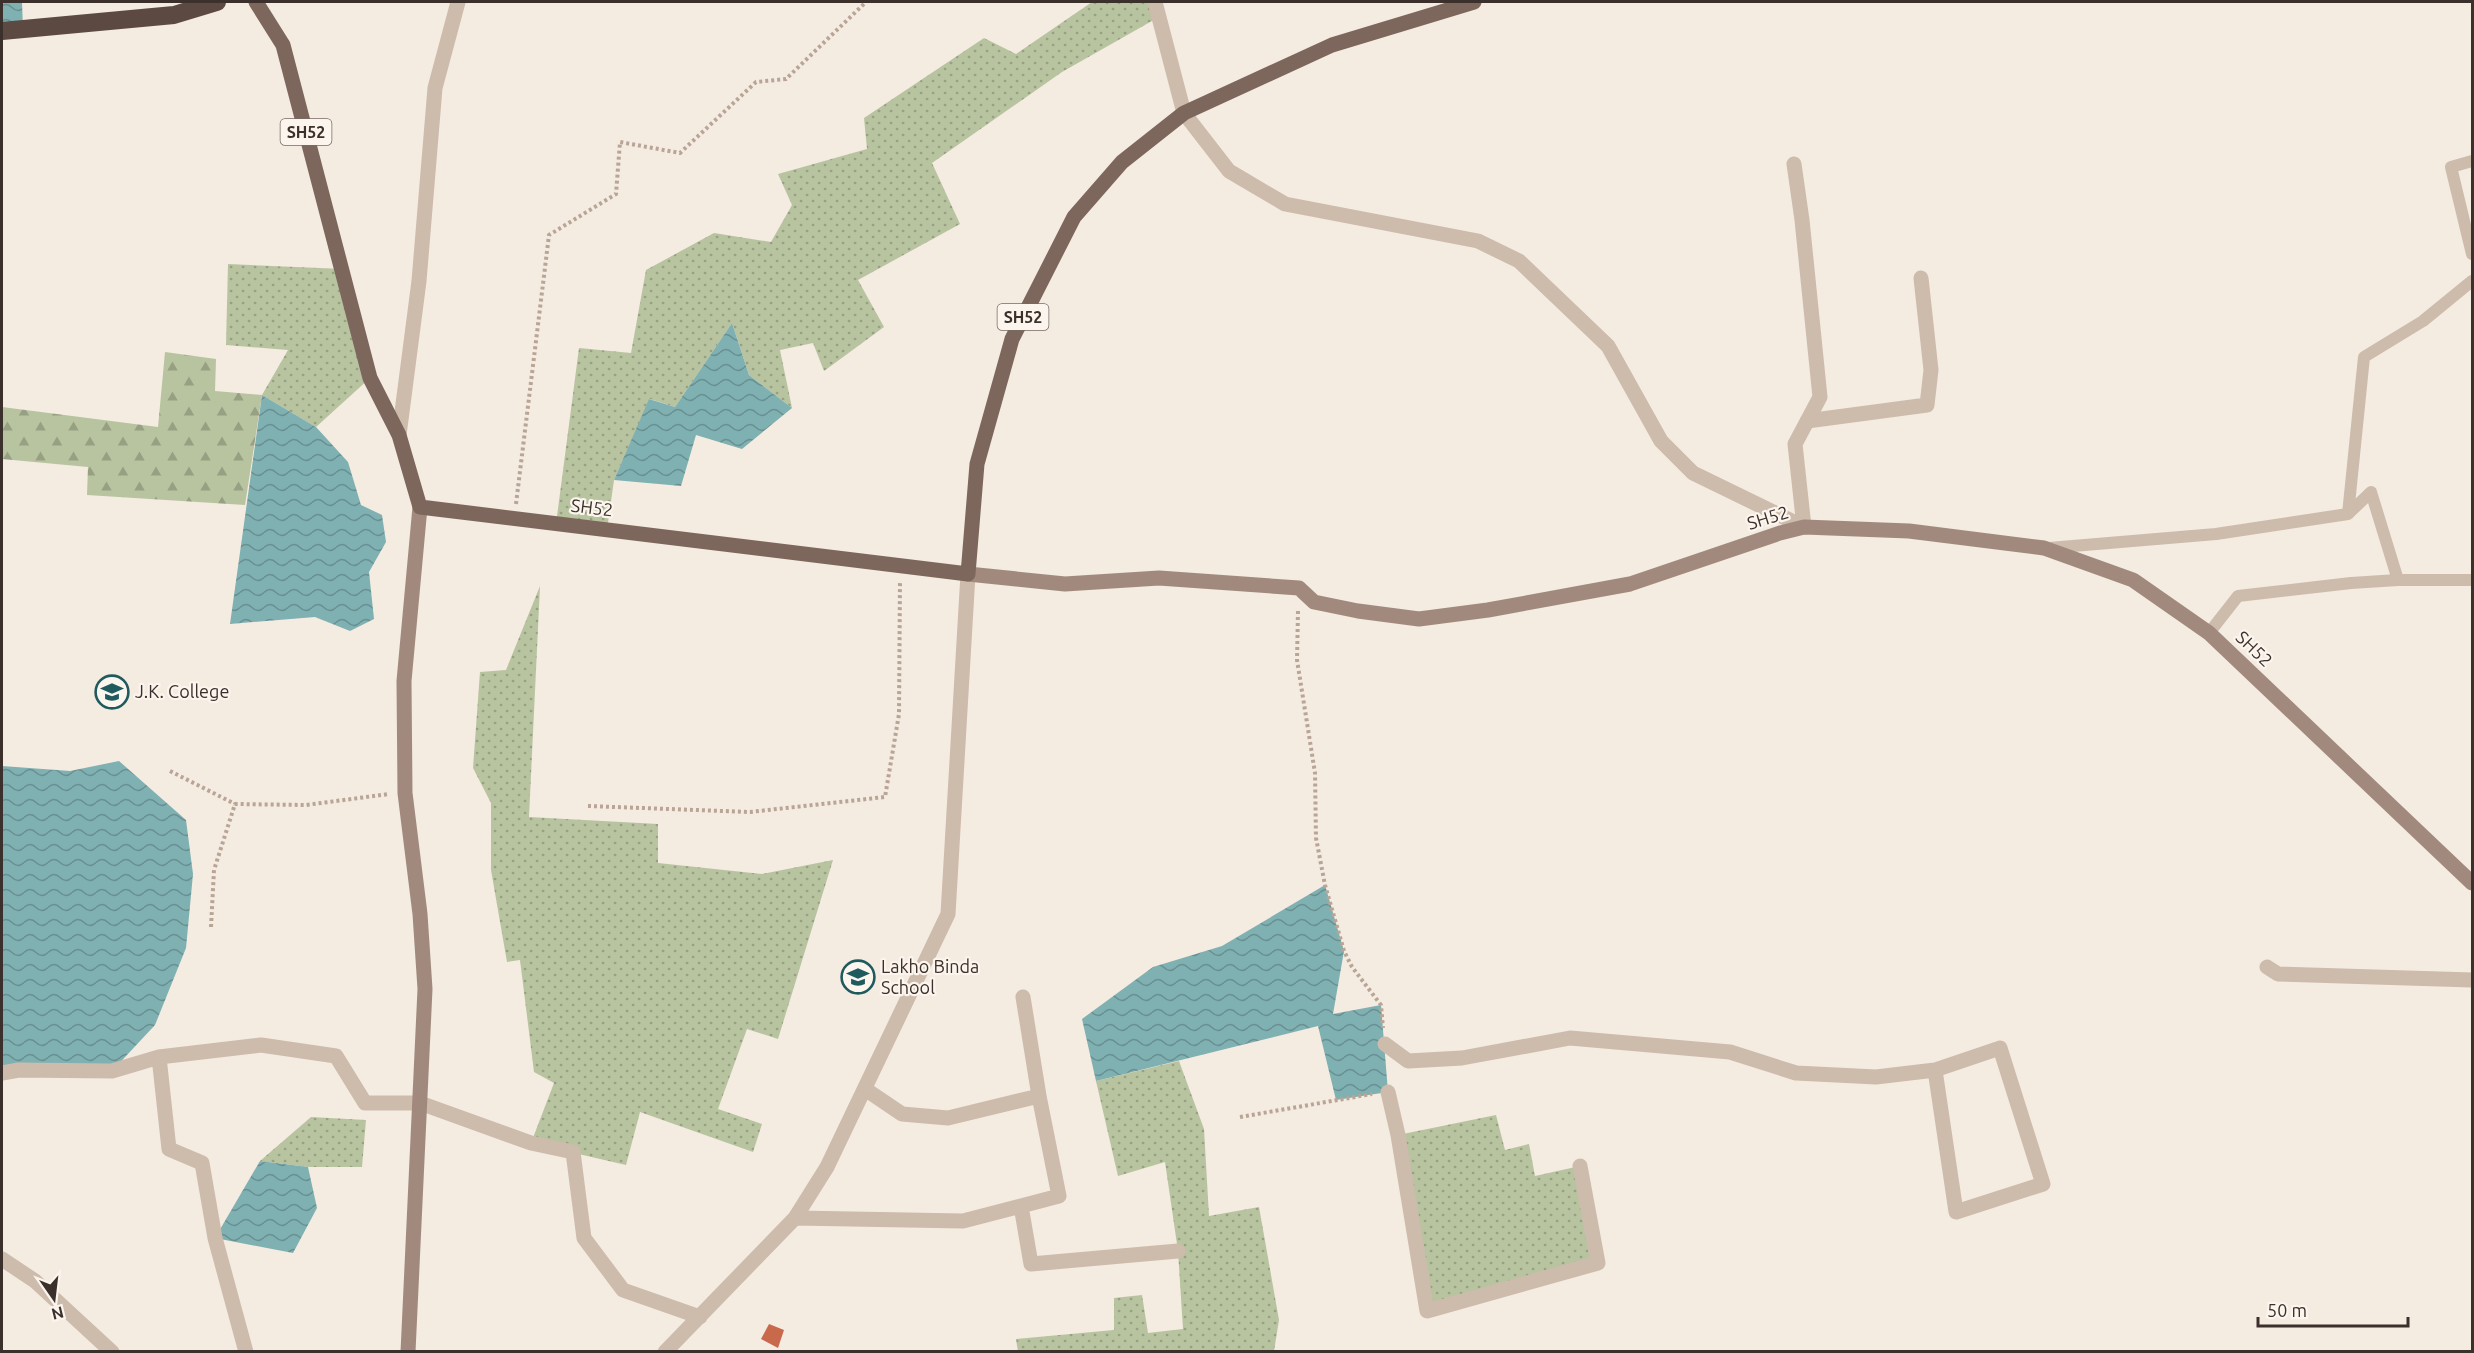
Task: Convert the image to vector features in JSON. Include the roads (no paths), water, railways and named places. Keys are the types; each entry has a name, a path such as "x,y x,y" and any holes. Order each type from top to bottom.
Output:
{"highway":[{"path":"2,31 174,15 217,2"}],"main road":[{"name":"SH52","path":"256,2 283,45 370,378 399,435 420,507 968,574 977,464 1012,339 1074,217 1122,162 1184,113 1332,45 1474,2"}],"street":[{"path":"399,435 419,280 435,88 458,2"},
{"path":"1155,2 1184,113 1229,171 1285,204 1478,241 1519,261 1608,346 1661,441 1693,473 1804,527"},
{"path":"1794,164 1820,397 1795,444 1804,527"},
{"path":"1807,421 1927,405 1931,370 1921,278"},
{"path":"408,1352 425,989 420,914 405,793 404,681 420,507"},
{"name":"SH52","path":"968,574 1065,584 1159,578 1299,588 1314,602 1358,611 1419,619 1488,610 1630,584 1804,527 1909,531 2044,548 2133,580 2209,633 2472,883"},
{"path":"665,1352 795,1218 827,1167 948,914 968,574"},
{"path":"2267,967 2278,974 2472,980"},
{"path":"795,1218 963,1221 1059,1196 1023,998"},
{"path":"1385,1044 1408,1062 1462,1058 1570,1038 1730,1052 1796,1073 1876,1077 1935,1070 2000,1048 2043,1184 1956,1212 1935,1070"},
{"path":"2,1073 19,1070 112,1071 159,1057 261,1045 336,1056 365,1103 420,1103 531,1143 573,1152 584,1238 623,1290 700,1317"},
{"path":"159,1057 169,1149 202,1163 215,1238 246,1352"},
{"path":"866,1089 902,1114 948,1118 1039,1096"},
{"path":"1388,1092 1398,1135 1427,1311 1598,1263 1580,1166"},
{"path":"1021,1206 1031,1264 1178,1251"},
{"path":"2,1259 35,1281 112,1352"}],"lane":[{"path":"2472,161 2451,167 2472,254"},
{"path":"2348,514 2364,357 2423,321 2472,281"},
{"path":"2044,548 2216,534 2348,514 2371,492 2398,580"},
{"path":"2209,633 2238,596 2352,583 2398,580 2472,580"}],"water":[{"path":"2,2 22,2 23,29 2,31"},
{"path":"732,323 749,375 792,408 742,449 696,435 681,486 614,480 649,399 675,407"},
{"path":"262,395 316,427 348,462 361,505 382,515 386,542 369,572 374,619 350,631 315,617 230,624"},
{"path":"119,761 186,820 193,874 186,948 155,1025 112,1071 2,1073 2,766 70,771"},
{"path":"1325,885 1344,951 1333,1014 1381,1005 1388,1092 1336,1100 1318,1026 1096,1081 1082,1019 1153,967 1222,946"},
{"path":"260,1161 308,1167 317,1208 293,1253 215,1238"}],"place":[{"name":"J.K. College","path":"112,692"},
{"name":"Lakho Binda School","path":"858,977"}]}
